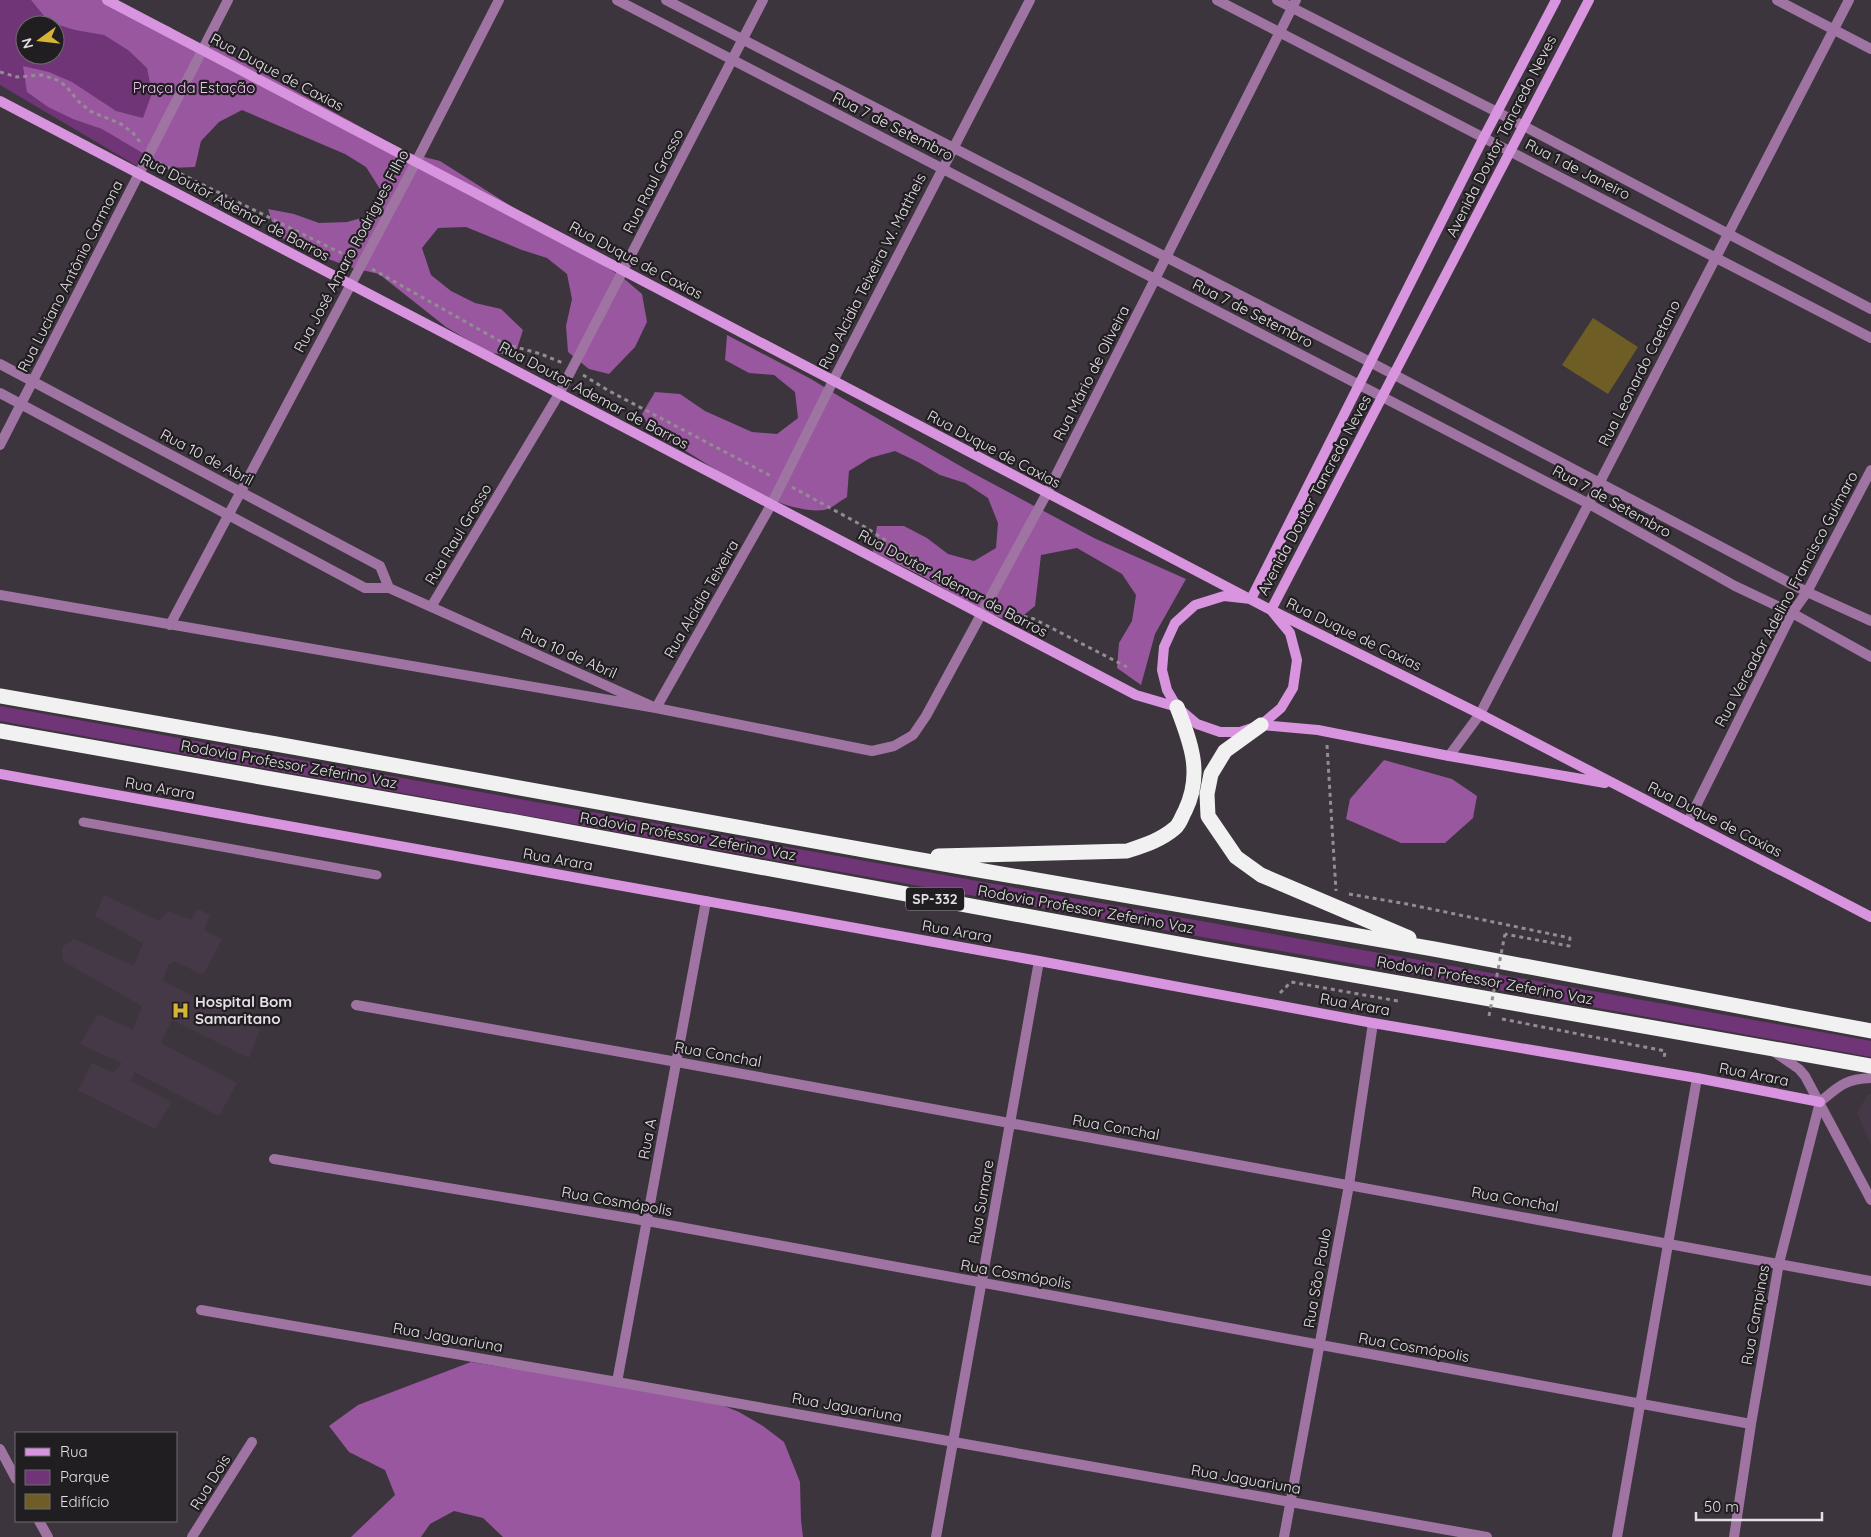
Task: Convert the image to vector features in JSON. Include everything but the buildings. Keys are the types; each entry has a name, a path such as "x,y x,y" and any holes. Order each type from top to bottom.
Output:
{"highway":[{"name":"Rodovia Professor Zeferino Vaz","path":"0,696 898,856 1434,949 1871,1031"},
{"path":"898,856 1127,851 1156,842 1177,826 1190,801 1195,773 1190,743 1177,708"},
{"path":"1261,724 1225,751 1211,774 1207,794 1208,816 1236,857 1261,875 1434,949"},
{"name":"Rodovia Professor Zeferino Vaz","path":"0,731 510,821 1225,952 1871,1066"}],"street":[{"name":"Rua Duque de Caxias","path":"107,0 1271,610 1480,714 1871,916"},
{"name":"Rua Luciano Antônio Carmona","path":"0,445 34,382 228,0"},
{"name":"Rua José Amaro Rodrigues Filho","path":"170,625 416,162 498,0"},
{"name":"Rua 7 de Setembro","path":"618,0 1589,504 1735,586 1792,613 1871,657"},
{"name":"Rua 7 de Setembro","path":"666,0 1370,362 1807,592 1871,621"},
{"name":"Rua Raul Grosso","path":"431,607 559,394 763,0"},
{"name":"Rua Alcidia Teixeira W. Mattheis","path":"771,505 832,381 1030,0"},
{"name":"Rua 1 de Janeiro","path":"1217,0 1871,338"},
{"name":"Rua 1 de Janeiro","path":"1277,0 1294,4 1871,309"},
{"name":"Avenida Doutor Tancredo Neves","path":"1556,0 1484,137 1251,599 1224,596 1195,605 1175,623 1164,647 1162,670 1167,690 1177,708 1197,724 1220,732 1240,732 1261,724 1281,708 1293,688 1297,660 1290,633 1271,610 1589,0"},
{"path":"1777,0 1871,49"},
{"name":"Rua Leonardo Caetano","path":"1449,756 1480,714 1849,0"},
{"name":"Rua Mário de Oliveira","path":"656,708 872,751 894,746 912,735 926,716 1047,493 1294,4"},
{"name":"Rua Doutor Ademar de Barros","path":"0,101 1136,696 1177,708"},
{"name":"Rua 10 de Abril","path":"0,364 380,566 388,588"},
{"name":"Rua 10 de Abril","path":"0,393 365,588 388,588 656,708"},
{"name":"Rua Vereador Adelino Francisco Guímaro","path":"1688,822 1792,613 1807,592 1871,470"},
{"name":"Rua Alcidia Teixeira","path":"656,708 771,505"},
{"path":"0,594 656,708"},
{"path":"1261,724 1326,732 1449,756 1616,784"},
{"name":"Rua Arara","path":"0,774 1373,1023 1697,1078 1820,1102"},
{"name":"Rua A","path":"617,1382 706,902"},
{"name":"Rua Sumare","path":"936,1537 1039,961"},
{"name":"Rua Conchal","path":"356,1005 1349,1184 1871,1281"},
{"name":"Rua São Paulo","path":"1284,1537 1349,1184 1373,1023"},
{"path":"1767,1047 1799,1069 1805,1076 1871,1200"},
{"path":"1617,1537 1697,1078"},
{"path":"1820,1102 1843,1082 1859,1078 1871,1078"},
{"name":"Rua Campinas","path":"1734,1537 1751,1424 1779,1263 1820,1102"},
{"name":"Rua Cosmópolis","path":"274,1159 647,1221 1751,1424"},
{"name":"Rua Jaguariuna","path":"201,1310 1487,1537"},
{"name":"Rua Dois","path":"192,1537 252,1442"},
{"path":"0,1450 15,1477"},
{"path":"40,1522 48,1537"}],"lane":[{"path":"83,822 377,875"}],"path":[{"path":"1326,732 1336,892 1407,904 1570,938 1569,946 1505,934 1489,1016 1480,1015"},
{"path":"1268,1003 1290,982 1404,1002"},
{"path":"1499,1018 1665,1051 1661,1072"}],"shaded area":[{"name":"Hospital Bom Samaritano","path":"104,895 159,921 168,911 191,920 198,909 210,915 204,930 222,939 203,975 174,961 168,965 163,981 260,1029 249,1058 172,1020 161,1043 237,1083 219,1116 134,1072 131,1081 172,1102 155,1129 78,1090 92,1063 113,1073 122,1063 80,1044 98,1014 133,1030 142,1006 63,961 62,947 74,939 134,966 143,943 95,916"},
{"path":"1868,1094 1871,1095 1871,1145 1857,1113"}],"green space":[{"name":"Praça da Estação","path":"0,0 104,0 198,51 137,166 0,85"},
{"name":"Praça da Estação","path":"31,0 106,0 170,27 190,42 219,49 408,153 440,161 622,277 642,294 647,322 635,347 609,374 589,369 568,352 566,326 572,299 567,274 547,258 466,227 438,228 422,248 431,275 451,291 475,303 501,309 523,330 515,355 490,353 446,327 379,274 353,268 298,248 276,234 268,209 294,214 319,223 347,222 372,215 380,189 366,167 345,154 242,110 219,122 201,141 195,167 168,168 102,129 73,119 48,107 27,92 23,66 49,72 72,82 116,111 143,118 152,93 147,68 128,50 104,35 65,27 65,15 43,15"},
{"path":"727,335 811,379 969,471 1094,538 1186,579 1155,634 1141,685 1117,668 1119,643 1132,621 1136,595 1122,574 1077,548 1041,555 1035,606 1015,622 988,614 920,575 873,552 877,526 904,526 927,538 948,554 974,561 996,548 998,523 988,498 965,483 940,475 895,451 870,458 849,471 847,497 833,507 824,510 807,510 788,506 730,479 678,446 655,434 642,414 655,392 680,394 705,411 752,432 777,434 798,418 795,392 774,375 749,373 725,360"},
{"path":"0,706 1871,1041 1871,1057 0,721"},
{"path":"1384,760 1452,779 1477,796 1473,818 1445,843 1401,843 1346,819 1350,799"},
{"path":"471,1362 712,1401 739,1412 763,1426 784,1442 800,1482 803,1537 503,1537 483,1518 454,1511 430,1524 421,1537 351,1537 395,1495 385,1470 349,1452 329,1426 358,1405"}],"place":[{"name":"Hospital Bom Samaritano","path":"181,1010"}]}
